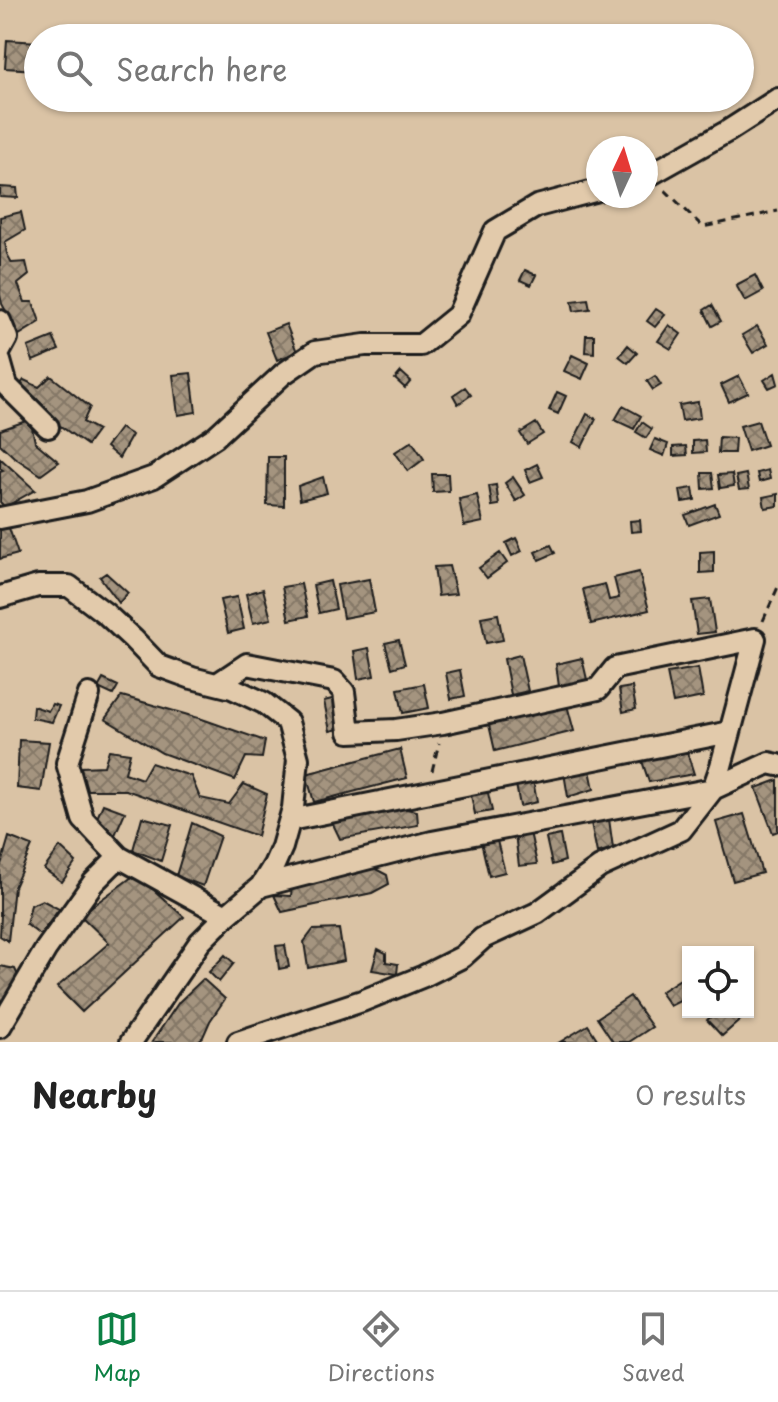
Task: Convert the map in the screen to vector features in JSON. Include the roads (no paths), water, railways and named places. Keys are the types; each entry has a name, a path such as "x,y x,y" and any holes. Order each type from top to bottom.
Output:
{"street":[{"path":"658,171 778,99"},
{"path":"0,518 87,501 154,477 215,437 283,374 315,352 365,345 421,345 458,315 495,231 537,206 586,193"},
{"path":"0,321 7,338 0,351"},
{"path":"0,361 7,386 48,427"},
{"path":"0,597 38,586 69,586 106,614 159,666 232,688 264,703 288,722 298,759 290,820 274,865 261,886 200,942 131,1042"},
{"path":"217,684 247,664 334,681 344,692 349,732 396,730 443,723 598,689 615,668 755,639 713,789 681,830 600,867 537,913 483,938 462,957 424,976 362,1001 238,1042"},
{"path":"89,694 67,763 83,819 119,857 226,916"},
{"path":"290,820 730,732"},
{"path":"261,886 432,842 713,789 769,763 778,765"},
{"path":"0,1027 46,949 93,883 119,857"}]}
